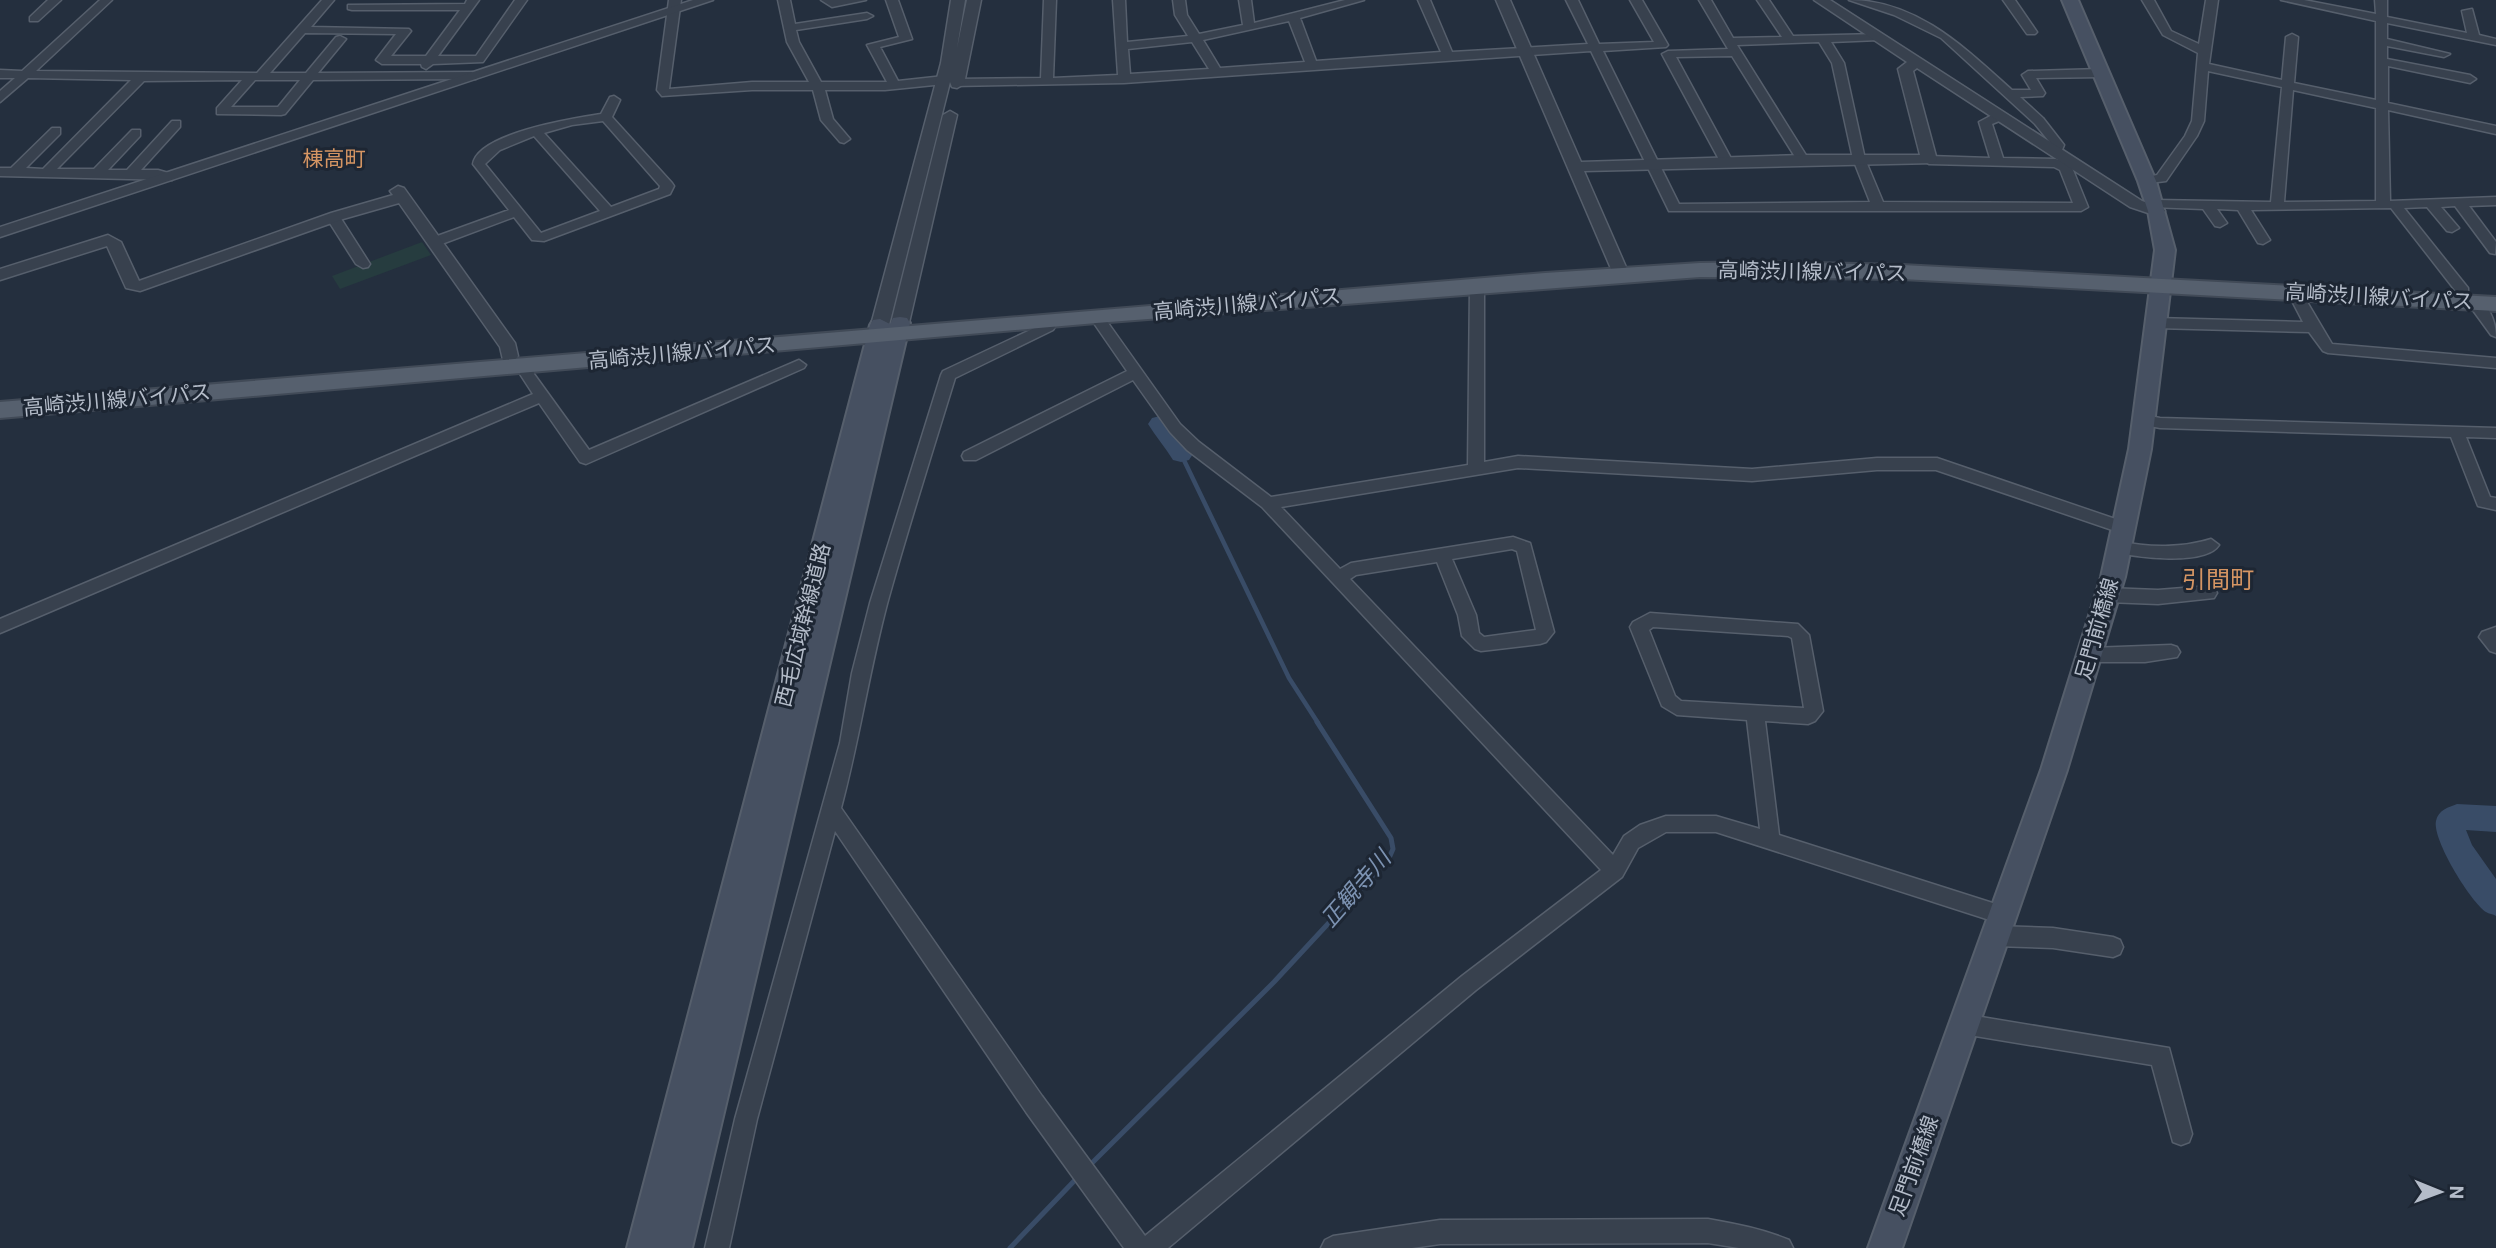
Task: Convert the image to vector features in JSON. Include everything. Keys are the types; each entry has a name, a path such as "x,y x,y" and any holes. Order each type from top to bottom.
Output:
{"main road":[{"name":"足門前橋線","path":"1885,1248 2050,783 2091,655 2121,538 2145,420 2165,250 2147,181 2070,0"},
{"name":"高崎渋川線バイパス","path":"889,330 1477,286 1619,269"},
{"name":"高崎渋川線バイパス","path":"0,399 518,361 1619,269 1839,270 2162,281 2478,299"},
{"name":"高崎渋川線バイパス","path":"2162,281 2295,293 2478,299 2496,293"},
{"name":"西毛広域幹線道路","path":"644,1248 889,330"},
{"name":"西毛広域幹線道路","path":"675,1248 889,330"},
{"name":"高崎渋川線バイパス","path":"0,410 518,361"}],"street":[{"path":"34,19 55,0"},
{"path":"0,98 106,0"},
{"path":"328,0 303,30 220,111 281,111 309,77 355,4 470,4"},
{"path":"303,30 336,35 405,31 382,60 480,60 522,0"},
{"path":"0,232 472,76 675,5 706,0"},
{"path":"784,0 793,42 818,87 827,120 844,139"},
{"path":"827,0 832,4 860,0"},
{"path":"892,0 905,39 873,45 894,85"},
{"name":"西毛広域幹線道路","path":"951,81 958,0"},
{"name":"西毛広域幹線道路","path":"889,330 974,0"},
{"path":"1047,82 1050,0"},
{"path":"1119,0 1124,79"},
{"path":"1179,0 1181,15 1217,72"},
{"path":"1245,0 1249,26"},
{"path":"1424,0 1448,56"},
{"path":"1503,0 1619,269"},
{"path":"1572,0 1654,164 1674,208 2081,207 2066,168 2056,163 1859,159 1654,164 1574,167"},
{"path":"675,5 664,92 752,86 818,87 951,81 1047,82 1124,79 1524,50 1662,45 1636,0"},
{"path":"1705,0 1802,160"},
{"path":"1763,0 1790,40"},
{"path":"1821,0 2136,204 2156,208 2496,201"},
{"path":"1856,0 1898,13 1945,36 2011,94 2055,140 2058,145 2056,152"},
{"path":"2009,0 2031,33"},
{"path":"2148,0 2167,33 2204,51"},
{"path":"2147,181 2161,178 2194,129 2200,114 2204,51 2213,0"},
{"path":"2287,0 2496,42"},
{"path":"2381,0 2382,105 2389,205 2478,299 2496,332"},
{"path":"1122,46 1162,45 1351,1"},
{"path":"418,76 470,4"},
{"path":"2468,11 2474,38"},
{"path":"789,28 867,16"},
{"path":"1293,16 1312,66"},
{"path":"1727,162 1668,54 1790,40 1879,37"},
{"path":"2277,206 2292,37"},
{"path":"1823,39 1838,63 1859,159 1878,206"},
{"path":"2381,41 2444,54"},
{"path":"2381,61 2470,79"},
{"path":"1917,62 1905,69 1929,160"},
{"path":"2204,67 2496,130"},
{"path":"2011,94 2039,93 2028,75 2101,72"},
{"path":"0,74 141,77 472,76"},
{"path":"47,172 141,77"},
{"path":"606,117 614,100"},
{"path":"1998,162 1985,122 2000,116"},
{"path":"606,117 667,186 665,191 544,237 537,237 478,164 484,155 537,132 568,122 606,117"},
{"path":"131,173 176,124"},
{"path":"15,172 55,131"},
{"path":"537,132 608,212"},
{"path":"98,173 136,133"},
{"path":"0,172 131,173 167,177"},
{"path":"0,275 107,240 113,242 132,284 140,286 400,194 586,458 799,365"},
{"path":"2458,202 2496,250"},
{"path":"2430,203 2452,228"},
{"path":"2207,205 2220,223"},
{"path":"2242,206 2263,240"},
{"path":"434,242 517,212"},
{"path":"333,218 363,264"},
{"path":"1476,470 1477,286"},
{"path":"2295,293 2328,348 2496,363"},
{"path":"1096,316 1175,428 1194,446 1269,503 1615,871"},
{"path":"717,1248 746,1119 849,743 861,673 879,603 948,374 1048,327 1048,320"},
{"path":"2156,323 2313,327"},
{"path":"970,456 1135,373"},
{"path":"0,626 542,396"},
{"path":"2145,420 2160,423 2496,433"},
{"path":"2456,431 2484,502 2496,504"},
{"path":"1269,503 1518,462 1752,475 1877,464 1937,464 2121,538 2138,552 2202,550 2211,545"},
{"path":"1340,579 1351,569 1513,542 1524,547 1545,632 1540,637 1481,644 1471,636 1467,615 1442,554"},
{"path":"2107,596 2158,597 2208,593"},
{"path":"1650,620 1792,629 1800,635 1814,711 1808,716 1755,713 1677,708 1668,702 1639,627 1650,620"},
{"path":"2496,634 2488,638 2496,646"},
{"path":"2091,655 2171,652"},
{"path":"1755,713 1770,825 1769,840"},
{"path":"831,810 1034,1104 1139,1248"},
{"path":"1149,1248 1469,983 1615,871 1631,842 1647,831 1666,824 1716,824 1769,840 1998,925 2053,938 2113,947"},
{"path":"1963,1024 2161,1056 2180,1134"},
{"path":"1333,1248 1440,1232 1708,1231 1751,1238 1781,1248"}],"green space":[{"path":"422,242 431,255 340,289 332,276"}],"waterway":[{"name":"正観寺川","path":"1160,424 1177,443 1181,454"},
{"name":"正観寺川","path":"1181,454 1289,678 1318,723"},
{"name":"正観寺川","path":"1088,1167 1274,982 1389,858 1393,849 1391,838 1317,722"},
{"path":"2496,819 2457,817 2450,822 2462,855 2496,902"},
{"name":"正観寺川","path":"1010,1248 1077,1178"}],"district":[{"name":"棟高町","path":"334,159"},
{"name":"引間町","path":"2218,580"}]}
